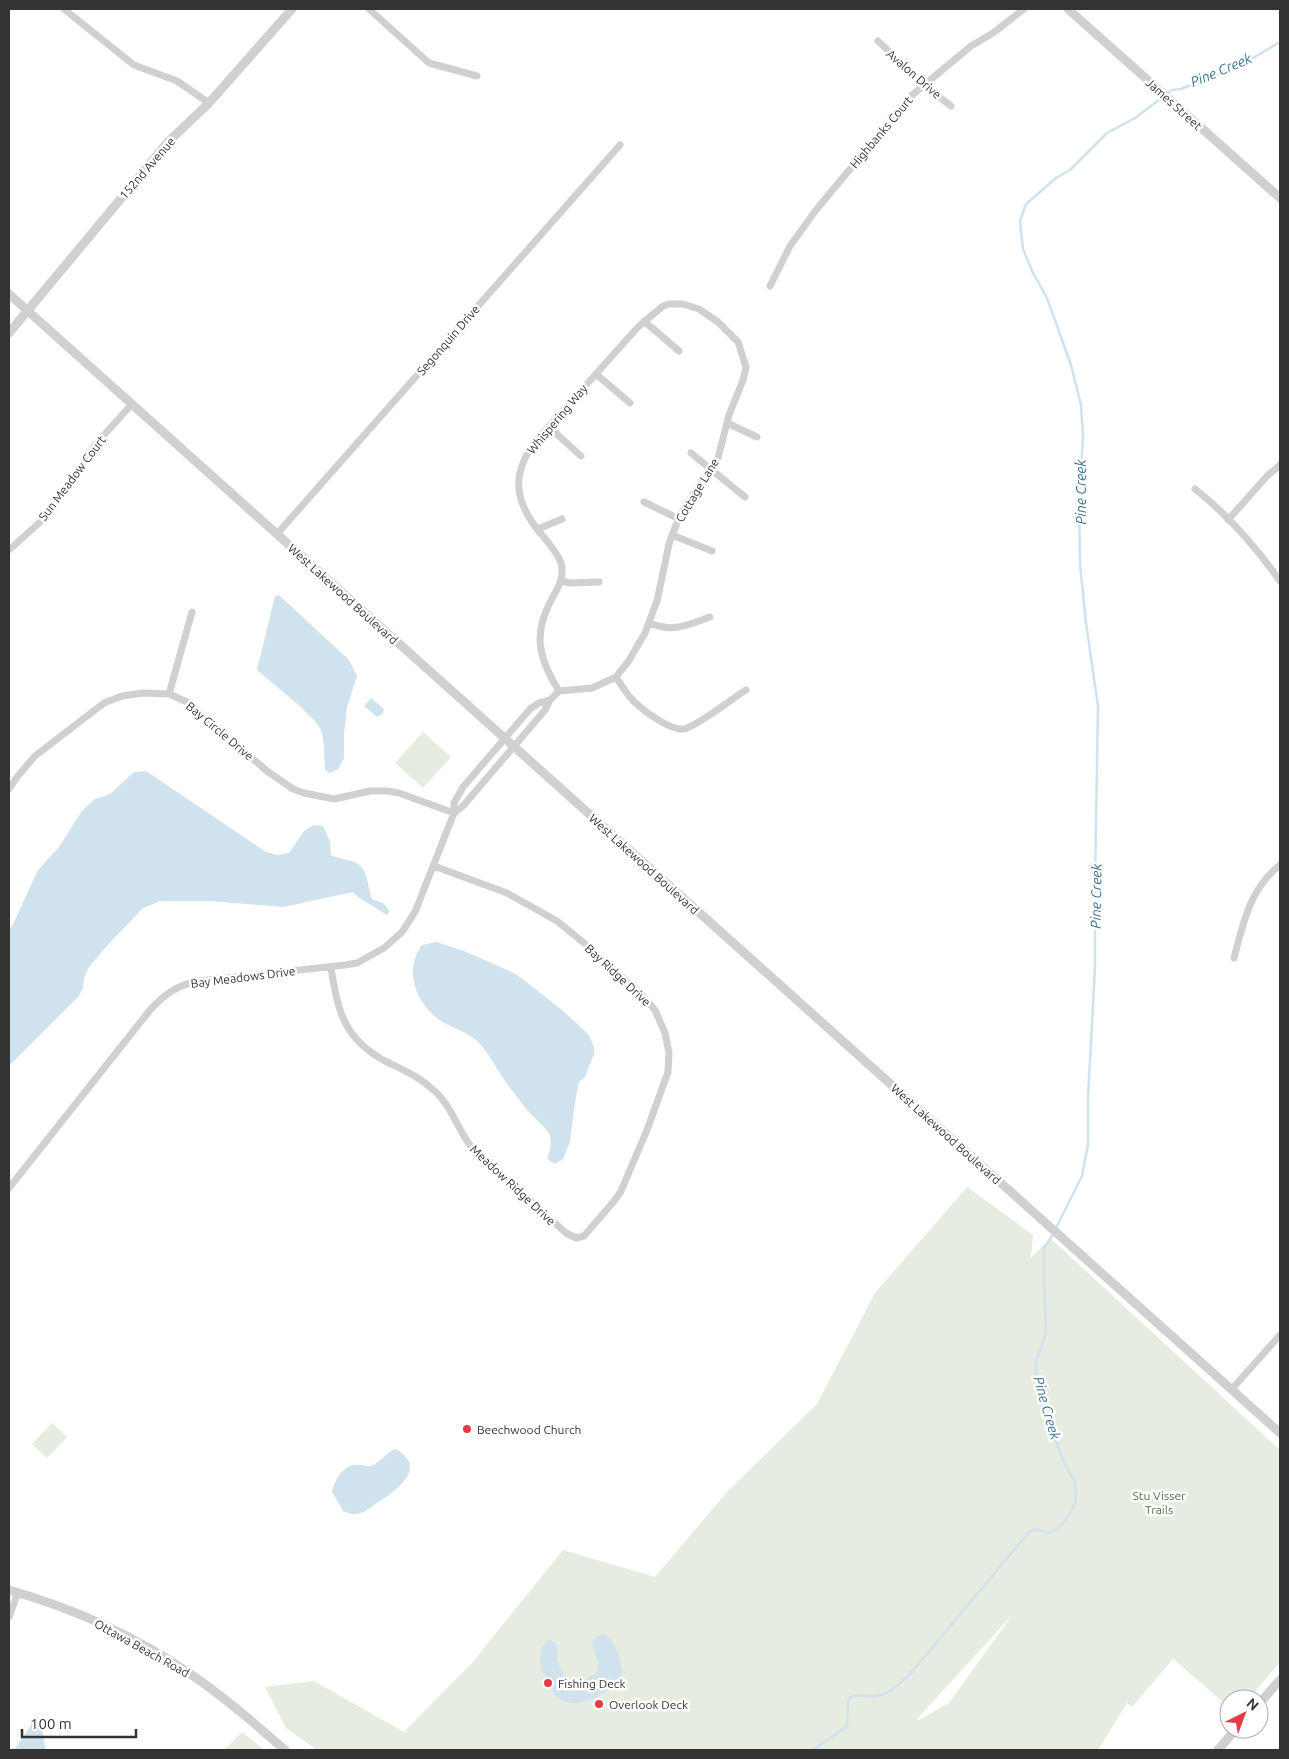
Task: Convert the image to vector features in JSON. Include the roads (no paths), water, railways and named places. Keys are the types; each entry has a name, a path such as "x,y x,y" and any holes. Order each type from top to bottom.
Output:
{"street":[{"path":"64,9 134,65 177,81 210,102"},
{"name":"152nd Avenue","path":"9,333 168,142 210,102 292,9"},
{"path":"369,9 429,63 477,76"},
{"name":"Highbanks Court","path":"770,286 790,246 816,210 910,96 971,46 994,34 1024,9"},
{"name":"James Street","path":"1068,9 1280,198"},
{"name":"Avalon Drive","path":"878,41 924,85 951,106"},
{"name":"Segonquin Drive","path":"277,534 620,145"},
{"name":"West Lakewood Boulevard","path":"9,294 1280,1433"},
{"name":"Whispering Way","path":"561,582 561,563 526,513 521,501 519,476 528,453 644,320 663,306 683,304 700,309 718,322"},
{"path":"644,320 679,351"},
{"name":"Cottage Lane","path":"559,692 592,688 616,677 628,662 650,623 672,535 684,508 718,458 727,423 739,392 746,366 738,342 718,322"},
{"path":"596,374 630,403"},
{"name":"Sun Meadow Court","path":"9,550 52,509 95,445 132,404"},
{"path":"727,423 757,437"},
{"path":"549,428 581,456"},
{"path":"691,453 745,497"},
{"path":"1228,520 1267,476 1280,465"},
{"path":"1196,489 1210,501 1265,559 1280,581"},
{"path":"644,502 678,519"},
{"path":"538,529 562,519"},
{"path":"672,535 712,551"},
{"path":"513,746 545,710 550,700 559,692 547,668 539,638 547,609 561,582 599,582"},
{"path":"169,694 192,612"},
{"path":"650,623 663,628 676,628 710,617"},
{"path":"616,677 636,704 676,729 689,728 746,690"},
{"name":"Bay Circle Drive","path":"9,789 36,756 104,704 122,696 143,693 169,694 187,702 267,771 293,789 334,799 370,791 387,791 399,793 454,814"},
{"path":"504,738 530,709 539,703 550,700"},
{"name":"Bay Meadows Drive","path":"9,1188 150,1010 167,993 198,981 357,963 384,948 402,932 415,912 434,866 454,814 454,803 463,787 504,738"},
{"name":"Bay Meadows Drive","path":"454,814 463,806 513,746"},
{"path":"1234,958 1243,921 1258,886 1280,865"},
{"name":"Bay Ridge Drive","path":"434,866 507,893 557,921 642,995 655,1010 660,1020 669,1053 668,1072 662,1091 620,1191 588,1233 579,1238"},
{"name":"Meadow Ridge Drive","path":"331,967 339,1011 358,1041 366,1049 432,1088 451,1112 464,1138 474,1150 566,1233 573,1238 579,1238"},
{"path":"1231,1390 1280,1335"},
{"name":"Ottawa Beach Road","path":"9,1590 78,1614 164,1657 218,1693 285,1750"},
{"path":"9,1617 18,1592"},
{"path":"1269,1693 1280,1680"},
{"path":"1218,1750 1227,1739"}],"water":[{"path":"279,595 349,660 357,676 347,707 344,758 338,769 330,773 325,770 324,743 322,733 316,722 257,670 275,596"},
{"path":"371,698 384,709 381,716 377,717 364,706"},
{"path":"146,771 266,852 278,855 289,853 304,831 314,825 323,826 330,841 331,855 359,865 367,878 372,899 383,903 390,911 387,915 353,892 283,907 210,901 161,901 143,908 89,967 84,978 83,988 78,997 9,1066 9,930 38,870 59,847 82,811 95,799 110,794 134,772"},
{"path":"436,942 464,951 516,974 562,1010 589,1035 594,1047 594,1054 585,1077 579,1082 570,1142 563,1159 555,1164 547,1159 551,1145 550,1136 518,1098 483,1047 470,1035 441,1021 432,1014 419,996 413,976 413,965 416,955 422,945"},
{"path":"395,1449 405,1456 409,1463 410,1470 401,1485 364,1512 354,1514 343,1511 332,1492 338,1476 350,1466 373,1465"},
{"path":"603,1634 615,1646 623,1673 610,1688 591,1700 570,1703 561,1699 553,1692 550,1681 541,1668 541,1655 546,1643 548,1640 555,1642 558,1651 557,1660 567,1680 580,1682 597,1672 598,1663 592,1644 595,1638"},
{"path":"33,1722 42,1730 46,1750 14,1750"}],"waterway":[{"name":"Pine Creek","path":"1167,94 1172,90 1181,89 1222,73 1235,62 1253,58 1280,42"},
{"name":"Pine Creek","path":"1056,1228 1082,1176 1088,1145 1088,1098 1095,967 1098,706 1080,564 1079,505 1083,436 1081,405 1071,365 1047,298 1032,271 1023,249 1020,221 1026,204 1056,178 1070,170 1107,133 1135,118 1163,97"},
{"name":"Pine Creek","path":"813,1750 847,1726 850,1697 858,1695 883,1695 897,1686 911,1673 1029,1532 1036,1529 1049,1533 1058,1528 1070,1514 1075,1503 1074,1480 1064,1462 1045,1413 1036,1378 1036,1362 1046,1333 1044,1248 1054,1233"}],"place":[{"name":"Beechwood Church","path":"467,1429"},
{"name":"Fishing Deck","path":"548,1683"},
{"name":"Overlook Deck","path":"599,1704"}],"park label":[{"name":"Stu Visser Trails","path":"1159,1502"}]}
